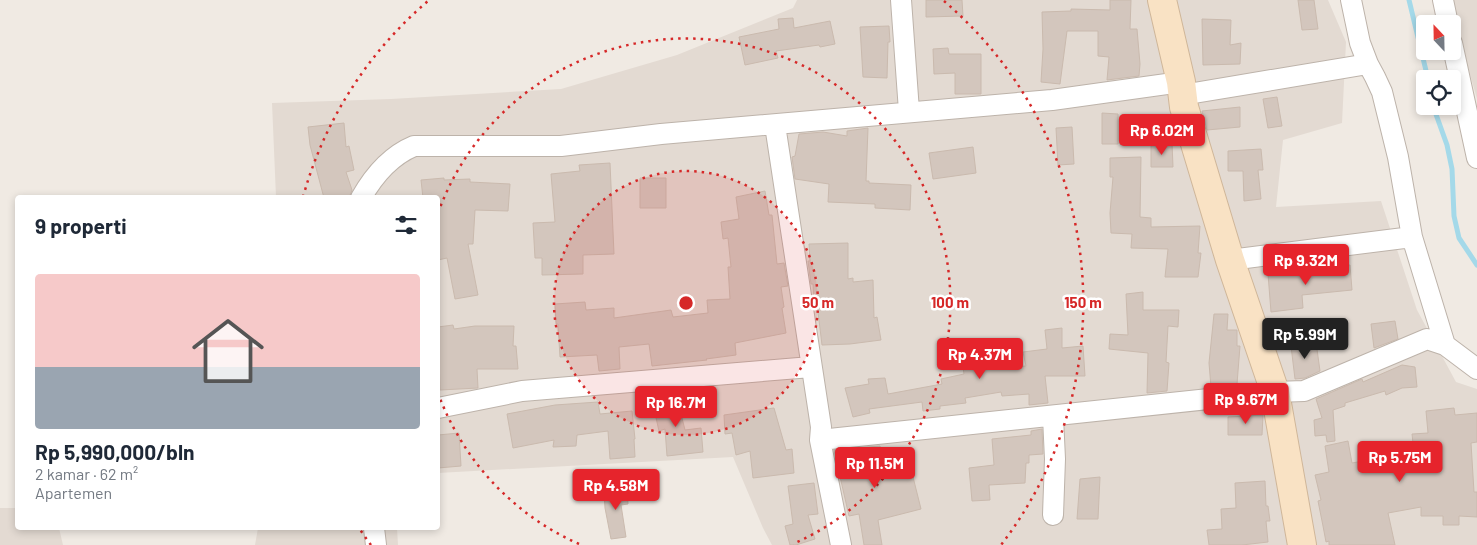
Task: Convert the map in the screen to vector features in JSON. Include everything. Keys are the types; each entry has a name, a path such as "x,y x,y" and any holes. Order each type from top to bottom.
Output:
{"main road":[{"path":"1162,0 1184,107 1230,260 1275,392 1302,545"}],"street":[{"path":"901,0 909,112"},
{"path":"1352,0 1360,43 1368,64 1376,77 1384,102 1398,157 1412,237 1444,345"},
{"path":"1443,0 1446,15"},
{"path":"1456,60 1477,158"},
{"path":"363,195 381,169 403,150 414,146 561,146 661,134 1181,89 1368,64"},
{"path":"775,125 821,427 820,440 840,545"},
{"path":"1230,260 1412,237"},
{"path":"820,440 1304,390 1427,339 1444,345 1477,369"},
{"path":"440,408 522,391 811,368"},
{"path":"1053,417 1055,459 1053,515"},
{"path":"374,530 376,545"}],"shaded area":[{"path":"797,0 1328,0 1346,42 1342,123 1283,140 1276,207 1381,201 1417,310 1456,382 1477,389 1477,545 772,545 733,457 440,473 440,195 276,195 272,103 391,99 561,89 677,55 793,8"},
{"path":"1449,0 1477,0 1477,99 1461,42 1461,15 1453,15"},
{"path":"0,508 15,508 15,530 59,530 63,545 0,545"},
{"path":"258,530 397,530 398,545 255,545"}],"building":[{"path":"926,0 962,0 963,16 926,17"},
{"path":"1110,0 1131,0 1130,29 1137,29 1140,64 1139,76 1107,80 1109,57 1098,56 1098,31 1067,31 1060,84 1041,82 1043,49 1042,12 1071,11 1071,9 1110,10"},
{"path":"1298,0 1314,0 1318,29 1302,30"},
{"path":"793,18 794,28 830,21 835,44 776,51 778,58 745,65 739,37 779,29 778,19"},
{"path":"1202,19 1231,20 1230,45 1241,43 1240,64 1203,65"},
{"path":"889,26 890,42 888,42 887,78 863,77 860,27"},
{"path":"948,48 949,54 981,54 981,94 955,94 955,73 934,74 933,49"},
{"path":"1277,97 1282,126 1268,128 1263,99"},
{"path":"1240,107 1240,127 1207,130 1202,111"},
{"path":"1102,113 1118,114 1118,144 1102,144"},
{"path":"344,123 346,147 349,146 354,170 346,172 352,190 350,195 323,195 310,145 308,127"},
{"path":"1072,127 1074,164 1058,165 1056,128"},
{"path":"868,128 866,181 869,181 869,183 911,185 910,210 875,208 875,204 828,202 829,184 795,179 792,157 795,156 799,134 823,132 847,136 847,131"},
{"path":"1172,143 1173,167 1151,167 1151,146"},
{"path":"973,147 976,173 933,179 929,153"},
{"path":"1261,149 1263,170 1258,170 1261,199 1244,201 1243,171 1228,171 1228,151"},
{"path":"1141,157 1140,217 1151,218 1151,227 1200,226 1198,253 1201,253 1198,277 1165,277 1168,249 1131,248 1132,234 1111,233 1110,213 1113,177 1110,177 1110,158"},
{"path":"610,163 614,254 583,255 583,274 542,275 542,258 535,258 533,223 555,222 551,174 580,171 579,165"},
{"path":"444,178 444,180 470,179 470,182 510,184 508,211 475,210 473,244 468,244 478,295 455,299 447,258 440,260 440,195 423,195 421,180"},
{"path":"640,178 666,178 666,208 640,208"},
{"path":"765,191 769,215 772,215 777,264 784,263 788,286 781,287 786,333 735,343 736,355 652,366 649,344 619,347 620,369 599,371 597,355 560,357 555,304 585,302 586,310 614,308 614,318 671,310 673,317 708,313 707,300 730,299 728,267 731,267 728,238 723,239 721,222 739,219 736,197"},
{"path":"848,243 848,279 853,278 853,282 873,280 874,318 877,317 881,340 822,345 817,304 814,304 813,284 811,284 808,261 810,261 809,244"},
{"path":"1350,265 1352,290 1302,295 1303,308 1271,312 1268,274"},
{"path":"1143,292 1143,310 1179,310 1178,327 1168,326 1166,362 1169,363 1167,391 1147,393 1148,353 1109,349 1110,334 1128,335 1126,294"},
{"path":"1214,314 1228,314 1227,330 1237,330 1237,346 1240,346 1237,384 1211,387 1209,363"},
{"path":"1395,321 1398,339 1374,348 1371,324"},
{"path":"453,325 454,329 475,326 514,326 513,346 516,346 518,369 477,369 478,388 440,390 440,327"},
{"path":"1062,328 1062,348 1083,346 1085,376 1045,376 1048,403 1029,405 1029,394 1002,396 1001,392 965,398 966,403 940,406 940,409 923,411 922,402 869,409 870,413 853,417 845,388 869,384 868,379 885,378 888,394 942,384 941,379 964,374 961,354 986,348 992,369 1026,366 1023,352 1047,349 1045,330"},
{"path":"1316,342 1320,371 1305,378 1295,379 1291,346"},
{"path":"1402,365 1415,367 1417,387 1402,388 1386,395 1385,391 1345,403 1345,406 1333,410 1335,441 1327,442 1326,435 1315,436 1314,420 1322,418 1316,399 1362,379 1363,382"},
{"path":"676,394 685,430 701,428 703,452 667,456 665,429 659,431 652,400"},
{"path":"598,402 600,414 632,411 635,457 610,459 608,431 577,435 576,446 553,447 554,440 513,448 507,414 555,405"},
{"path":"774,408 786,450 792,449 794,473 753,478 750,451 736,455 732,433 725,434 724,415"},
{"path":"1454,408 1455,415 1477,413 1477,442 1471,443 1474,492 1477,492 1477,517 1459,516 1459,525 1443,525 1443,516 1421,516 1421,507 1388,513 1395,545 1329,545 1329,541 1326,542 1318,501 1321,500 1315,475 1329,472 1325,446 1348,441 1352,463 1414,452 1412,434 1428,433 1426,411"},
{"path":"1263,415 1262,435 1228,435 1228,417"},
{"path":"1042,429 1043,454 1029,455 1029,463 1026,463 1025,483 989,485 990,500 972,501 969,468 994,465 992,439 1031,435 1031,431"},
{"path":"459,433 461,466 440,468 440,435"},
{"path":"880,446 885,471 910,465 921,509 878,520 882,545 864,545 859,514 849,516 834,450"},
{"path":"1100,477 1098,519 1077,519 1080,479"},
{"path":"1265,481 1266,506 1268,506 1270,521 1266,521 1268,542 1242,545 1209,545 1207,530 1222,529 1221,509 1236,508 1235,483"},
{"path":"814,483 818,514 808,515 815,539 790,545 785,526 793,524 788,486"},
{"path":"627,486 628,504 621,505 626,537 611,539 604,492"}],"waterway":[{"path":"1409,0 1426,70"},
{"path":"1436,115 1447,145 1452,169 1454,216 1459,238 1477,265"}]}
